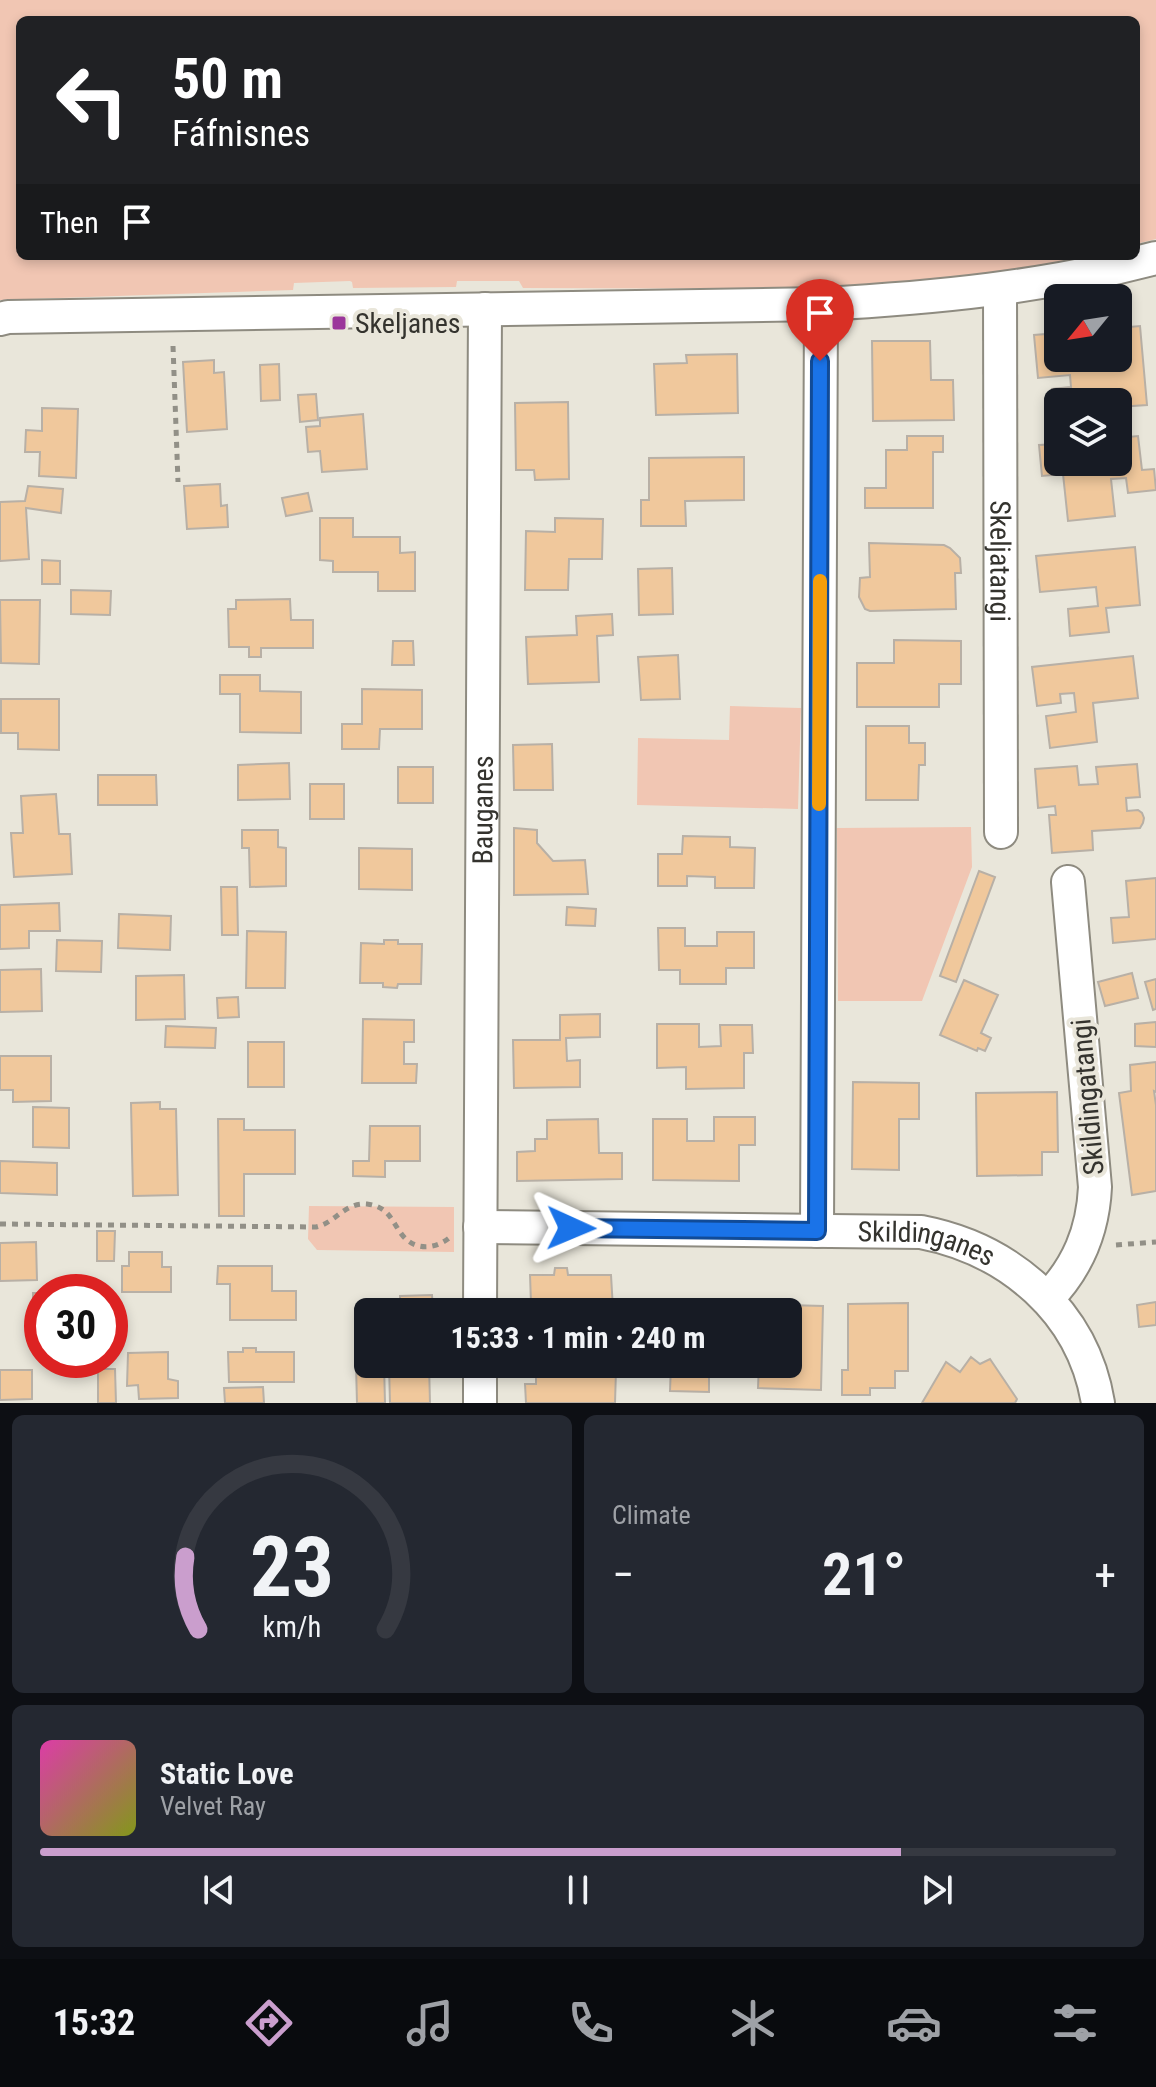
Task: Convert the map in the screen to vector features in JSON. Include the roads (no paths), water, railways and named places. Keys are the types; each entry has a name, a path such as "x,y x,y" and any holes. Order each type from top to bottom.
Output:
{"street":[{"path":"0,319 821,304 1000,289 1156,258"},
{"name":"Skeljatangi","path":"1000,289 1001,832"},
{"path":"817,1231 821,304"},
{"name":"Bauganes","path":"480,1298 485,309"},
{"name":"Skildingatangi","path":"1047,1299 1067,1276 1083,1248 1094,1208 1095,1187 1068,882"},
{"name":"Skildinganes","path":"480,1227 921,1232 962,1242 1008,1266 1047,1299 1077,1343 1088,1367 1098,1403"},
{"path":"480,1378 480,1403"}],"place":[{"name":"Skeljanes","path":"339,323"}]}
